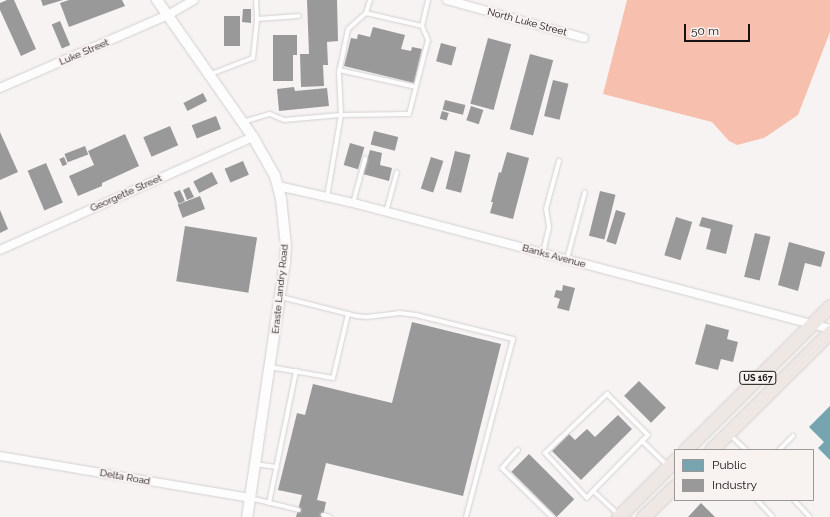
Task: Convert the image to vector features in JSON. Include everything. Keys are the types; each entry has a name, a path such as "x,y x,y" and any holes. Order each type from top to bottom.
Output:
{"main road":[{"name":"US 167","path":"686,449 830,306"},
{"name":"US 167","path":"712,449 830,332"},
{"path":"619,516 672,463"},
{"path":"643,517 674,487"}],"street":[{"name":"Eraste Landry Road","path":"157,0 253,136 271,168 281,199 286,246 281,297 247,517"},
{"path":"168,15 194,0"},
{"name":"North Luke Street","path":"447,0 584,38"},
{"name":"Luke Street","path":"0,88 168,15"},
{"name":"Georgette Street","path":"0,250 253,136"},
{"name":"Banks Avenue","path":"278,186 353,203 830,329"},
{"name":"Delta Road","path":"0,456 250,498"}],"lane":[{"path":"209,74 253,58 257,18 256,0"},
{"path":"327,197 341,115 339,70 348,29 366,13 370,0"},
{"path":"242,122 270,114 284,120 341,115 409,114 428,40 422,26 428,0"},
{"path":"366,13 422,26"},
{"path":"257,18 299,16"},
{"path":"339,70 416,87"},
{"path":"353,203 364,159"},
{"path":"543,253 549,228 546,209 559,161"},
{"path":"386,212 397,172"},
{"path":"567,259 585,192"},
{"path":"281,297 348,314 367,317 400,313 408,314 514,339 466,517"},
{"path":"270,367 333,378 348,314"},
{"path":"269,503 296,371"},
{"path":"607,394 648,435 642,441 587,498 545,453 607,394"},
{"path":"729,433 745,449"},
{"path":"779,449 793,436"},
{"path":"642,441 672,463"},
{"path":"518,450 502,468 552,517"},
{"path":"255,464 276,467"},
{"path":"593,491 619,516"},
{"path":"250,498 298,510"},
{"path":"758,501 773,517"},
{"path":"795,501 810,517"},
{"path":"323,515 330,517"}],"shaded area":[{"path":"627,0 830,0 830,32 798,115 764,138 737,145 729,141 712,122 603,94"}],"building: Public":[{"path":"830,406 830,460 818,448 824,442 809,427"}],"building: Industry":[{"path":"7,0 14,0 36,49 21,56 0,10 0,3"},
{"path":"41,0 63,0 43,6"},
{"path":"69,0 122,0 125,6 69,27 60,3"},
{"path":"307,0 337,0 338,41 327,42 328,65 323,65 324,86 301,87 300,54 309,54"},
{"path":"243,9 251,9 251,23 242,22"},
{"path":"224,16 240,16 240,46 224,46"},
{"path":"60,21 70,45 62,48 52,25"},
{"path":"373,27 405,35 401,49 411,51 412,47 422,49 414,83 344,66 351,38 357,39 358,34 370,37"},
{"path":"273,35 297,35 297,55 293,55 293,81 273,81"},
{"path":"488,38 511,44 494,110 470,104"},
{"path":"441,43 456,47 452,65 436,61"},
{"path":"530,54 553,60 533,136 510,129"},
{"path":"553,80 569,84 560,120 544,116"},
{"path":"294,87 295,91 327,88 329,106 279,111 277,89"},
{"path":"203,93 207,101 187,111 183,103"},
{"path":"445,100 465,105 463,115 443,110"},
{"path":"471,106 483,110 479,124 466,120"},
{"path":"442,111 449,113 447,121 440,119"},
{"path":"216,116 221,129 197,138 192,125"},
{"path":"170,126 178,145 152,157 143,137"},
{"path":"374,131 398,137 395,151 371,145"},
{"path":"0,132 18,172 0,180"},
{"path":"125,134 139,166 102,183 102,186 78,196 69,176 94,165 88,151"},
{"path":"350,143 364,147 358,169 344,165"},
{"path":"85,146 88,154 68,162 64,154"},
{"path":"370,150 382,153 380,165 392,168 389,181 363,174"},
{"path":"455,151 471,155 461,193 446,189"},
{"path":"507,152 529,158 513,219 490,213 493,202 491,202 499,172 501,173"},
{"path":"64,157 67,164 63,166 59,159"},
{"path":"431,157 443,161 433,192 421,188"},
{"path":"243,161 249,175 230,183 225,169"},
{"path":"46,163 63,203 44,210 28,171"},
{"path":"212,172 218,184 199,193 193,182"},
{"path":"189,187 194,197 187,200 183,190"},
{"path":"180,190 185,201 178,204 174,193"},
{"path":"600,191 616,195 604,240 589,236"},
{"path":"200,196 205,209 183,218 178,205"},
{"path":"0,210 8,229 0,233"},
{"path":"616,210 626,213 616,244 606,242"},
{"path":"676,217 692,222 681,260 664,255"},
{"path":"702,217 733,225 726,254 706,249 711,229 699,226"},
{"path":"185,226 257,237 248,293 176,281"},
{"path":"755,233 771,237 760,281 744,277"},
{"path":"789,242 825,252 821,267 805,263 798,291 778,285"},
{"path":"563,285 575,288 569,311 557,308 560,299 554,297 556,290 562,291"},
{"path":"412,322 501,344 463,496 326,463 317,500 326,502 323,517 296,517 302,495 278,490 297,413 305,415 313,384 392,403"},
{"path":"706,324 729,330 727,339 738,342 733,362 721,359 718,370 695,364"},
{"path":"639,381 666,408 651,423 624,396"},
{"path":"618,415 632,429 581,480 552,451 569,434 575,440 587,429 595,437"},
{"path":"529,454 574,499 557,517 511,472"},
{"path":"701,503 715,517 688,517"}]}
